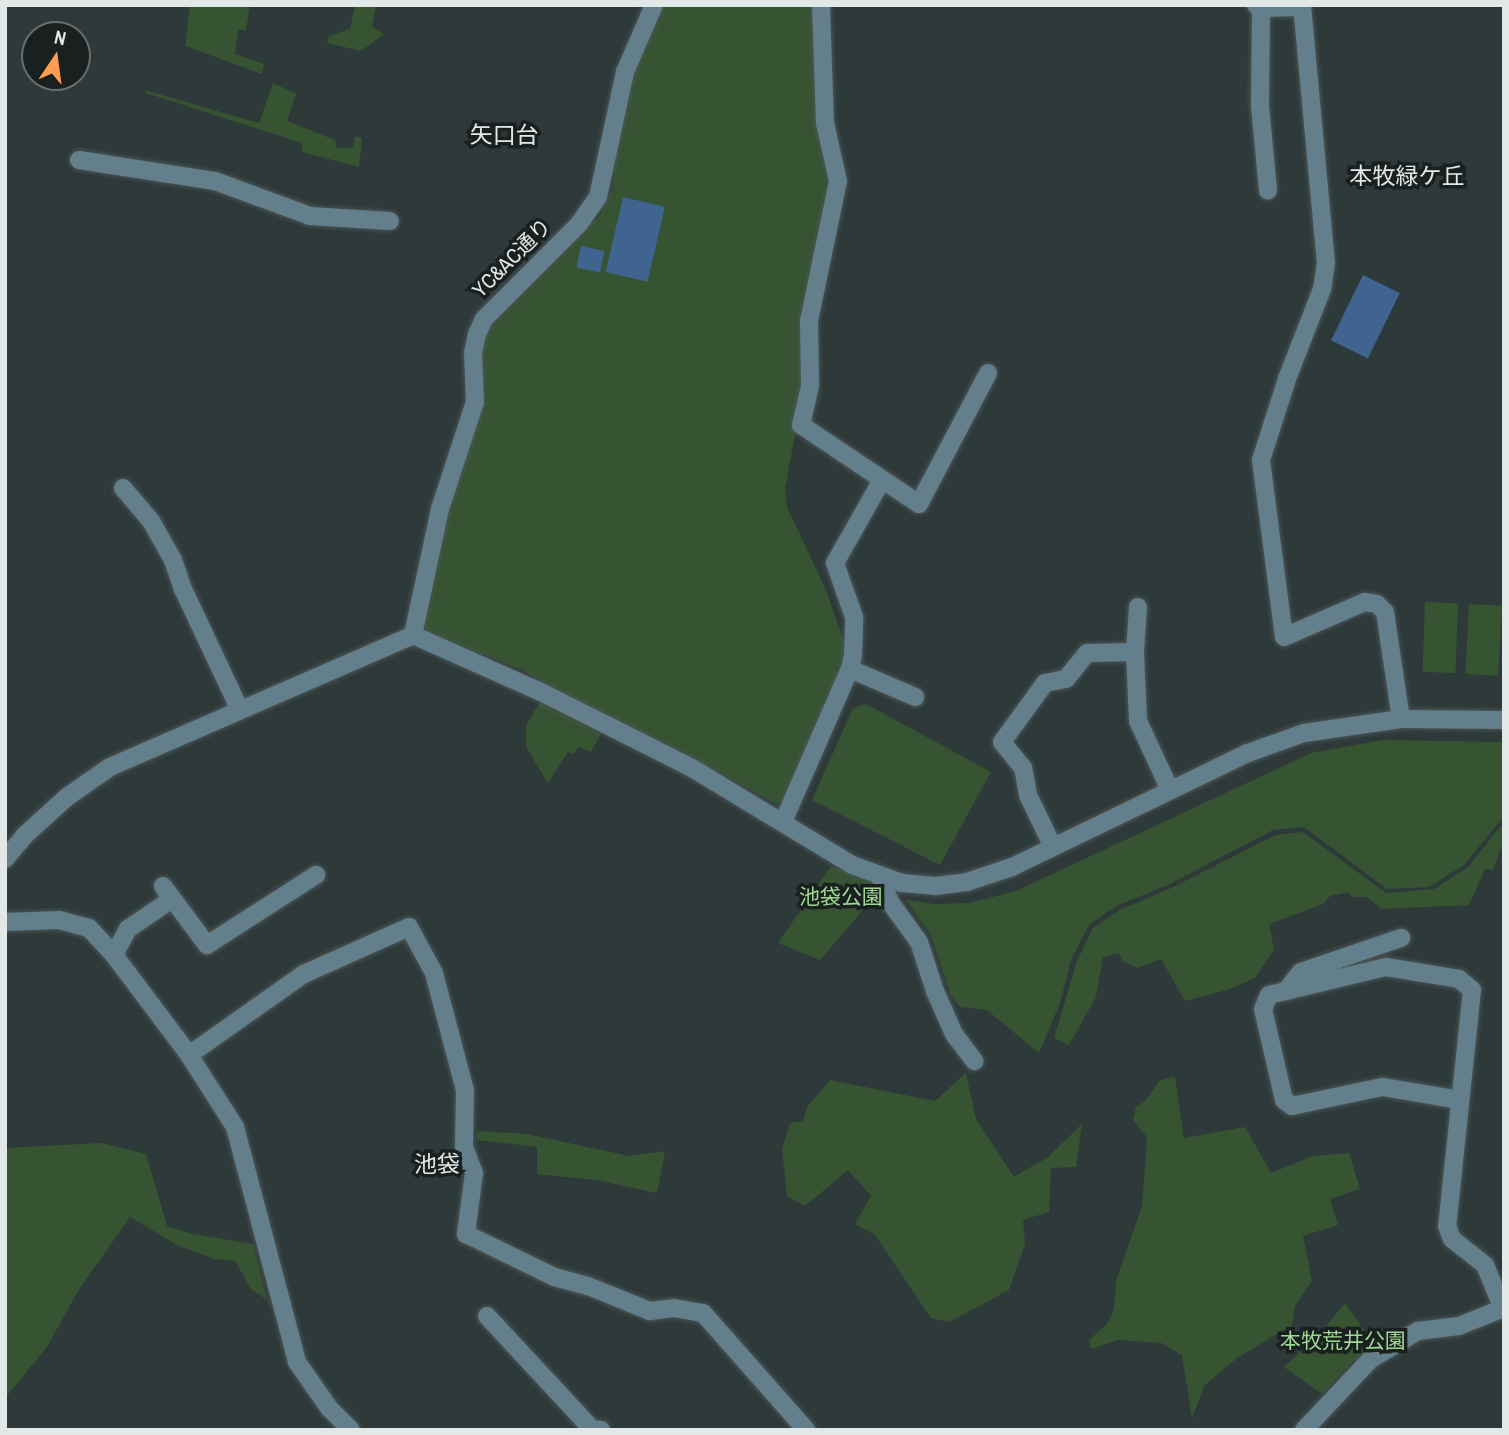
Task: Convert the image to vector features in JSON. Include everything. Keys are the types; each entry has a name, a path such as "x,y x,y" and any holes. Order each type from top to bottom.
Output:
{"street":[{"name":"YC&AC通り","path":"413,635 440,509 475,402 472,353 477,334 484,319 579,223 598,197 625,72 654,5"},
{"path":"821,5 825,124 838,181 809,321 810,386 801,425 919,504 988,373"},
{"path":"1268,191 1260,106 1259,7 1302,6 1326,262 1322,289 1287,379 1261,460 1284,637 1365,602 1377,604 1385,612 1401,719"},
{"path":"79,160 215,181 310,216 390,221"},
{"path":"783,822 850,669 855,633 854,617 835,563 882,480"},
{"path":"123,488 151,521 173,560 183,589 240,710"},
{"path":"1138,607 1135,652 1138,721 1170,790"},
{"path":"5,859 24,836 67,797 110,767 413,635 541,692 692,768 852,865 880,877 935,886 967,882 1012,867 1248,753 1304,733 1401,719 1504,720"},
{"path":"1053,847 1028,795 1023,768 1002,742 1045,683 1066,679 1087,653 1135,652"},
{"path":"850,669 915,697"},
{"path":"114,955 128,929 167,892 207,945 316,875"},
{"path":"880,877 890,902 919,942 935,991 954,1034 974,1061"},
{"path":"5,922 59,920 89,928 114,955 189,1055 234,1127 298,1362 329,1408 351,1430"},
{"path":"189,1055 304,974 409,927 434,973 465,1090 464,1147 474,1173 466,1234 554,1277 588,1286 650,1311 674,1308 703,1313 806,1430"},
{"path":"1286,991 1301,972 1401,939"},
{"path":"1304,1430 1371,1359 1418,1331 1459,1326 1504,1309 1485,1265 1452,1239 1447,1226 1472,990 1459,979 1385,967 1269,995 1263,1009 1284,1100 1292,1106 1382,1087 1460,1100"},
{"path":"487,1315 595,1429"}],"green space":[{"path":"190,5 250,5 246,30 238,30 235,54 264,64 262,74 185,46"},
{"path":"355,5 376,7 372,27 384,34 361,51 327,43 329,36 350,29"},
{"path":"663,5 814,5 833,191 805,383 785,488 787,507 825,588 848,652 789,795 776,804 696,760 580,704 523,670 428,633 423,623 488,325 569,240 599,217 613,188 614,161 624,103 644,38"},
{"path":"273,83 296,94 287,121 335,140 337,148 353,148 355,136 362,138 359,167 302,152 302,143 146,93 145,90 259,123"},
{"path":"1425,602 1458,603 1456,673 1423,672"},
{"path":"1469,604 1502,606 1498,676 1465,674"},
{"path":"542,699 601,734 591,752 578,747 574,754 568,752 548,783 526,747 526,725"},
{"path":"866,704 991,772 940,865 812,800 853,708"},
{"path":"1382,740 1504,742 1504,816 1464,865 1429,887 1387,889 1304,827 1273,830 1168,885 1116,906 1089,925 1071,960 1060,1003 1039,1053 987,1010 960,1007 950,994 931,935 905,899 934,904 969,903 1016,891 1311,753"},
{"path":"1504,822 1504,849 1500,850 1493,870 1485,869 1469,905 1381,909 1367,897 1352,897 1349,892 1330,896 1323,904 1269,924 1274,950 1255,978 1230,989 1185,1001 1161,959 1138,968 1122,961 1119,953 1103,957 1096,997 1069,1045 1054,1038 1077,961 1093,928 1120,910 1171,888 1276,835 1303,832 1386,893 1434,889 1468,867"},
{"name":"池袋公園","path":"831,866 875,883 875,896 820,960 778,943"},
{"path":"966,1073 976,1119 1014,1177 1048,1157 1082,1124 1076,1167 1051,1168 1049,1212 1023,1220 1025,1244 1009,1290 949,1322 931,1318 875,1235 855,1224 871,1196 848,1170 805,1206 787,1196 782,1149 790,1123 803,1121 807,1107 830,1080 935,1101"},
{"path":"1175,1077 1184,1138 1245,1127 1271,1173 1313,1156 1349,1153 1360,1189 1330,1199 1338,1225 1303,1236 1312,1281 1295,1306 1292,1325 1237,1358 1204,1386 1192,1419 1182,1355 1161,1343 1118,1340 1091,1349 1089,1340 1107,1324 1114,1309 1116,1281 1142,1206 1147,1137 1133,1120 1136,1107 1145,1101 1160,1080"},
{"path":"477,1131 527,1134 629,1156 665,1151 657,1193 596,1180 537,1174 537,1147 477,1140"},
{"path":"101,1143 146,1154 167,1226 193,1234 253,1244 267,1300 251,1289 235,1261 214,1259 179,1246 130,1217 78,1291 47,1347 5,1398 5,1148"},
{"name":"本牧荒井公園","path":"1345,1303 1375,1346 1350,1364 1322,1394 1284,1367 1319,1335"}],"water":[{"path":"623,197 665,207 648,282 606,272"},
{"path":"581,246 604,251 600,273 576,268"},
{"path":"1363,275 1400,293 1368,359 1331,341"}],"district":[{"name":"矢口台","path":"504,135"},
{"name":"本牧緑ケ丘","path":"1407,176"},
{"name":"池袋","path":"437,1164"}]}
